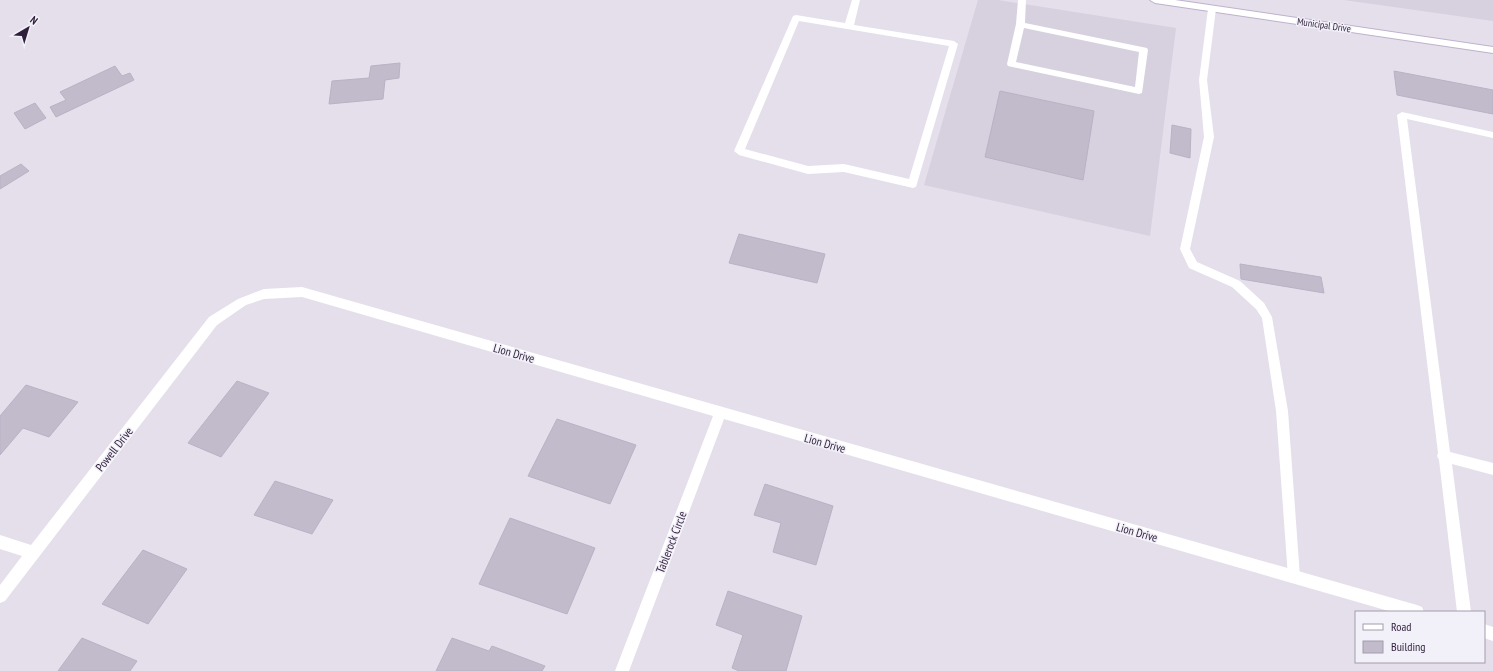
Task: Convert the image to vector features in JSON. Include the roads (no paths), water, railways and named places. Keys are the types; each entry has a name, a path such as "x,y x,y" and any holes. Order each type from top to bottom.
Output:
{"street":[{"name":"Municipal Drive","path":"1155,0 1493,50"},
{"name":"Lion Drive","path":"234,306 264,294 302,292 1413,611"},
{"name":"Powell Drive","path":"0,596 213,321 234,306"},
{"name":"Tablerock Circle","path":"622,671 720,413"},
{"path":"0,542 33,553"}],"lane":[{"path":"849,26 856,0"},
{"path":"1020,25 1144,50 1139,91 1011,64 1020,25 1023,7 1022,0"},
{"path":"1212,8 1203,80 1209,137 1186,249 1193,265 1236,284 1260,306 1268,317 1282,412 1294,577"},
{"path":"796,18 849,26 954,44 913,184 844,168 808,170 738,150 796,18"},
{"path":"1464,611 1443,456 1402,115 1493,135"},
{"path":"1443,456 1493,469"}]}
